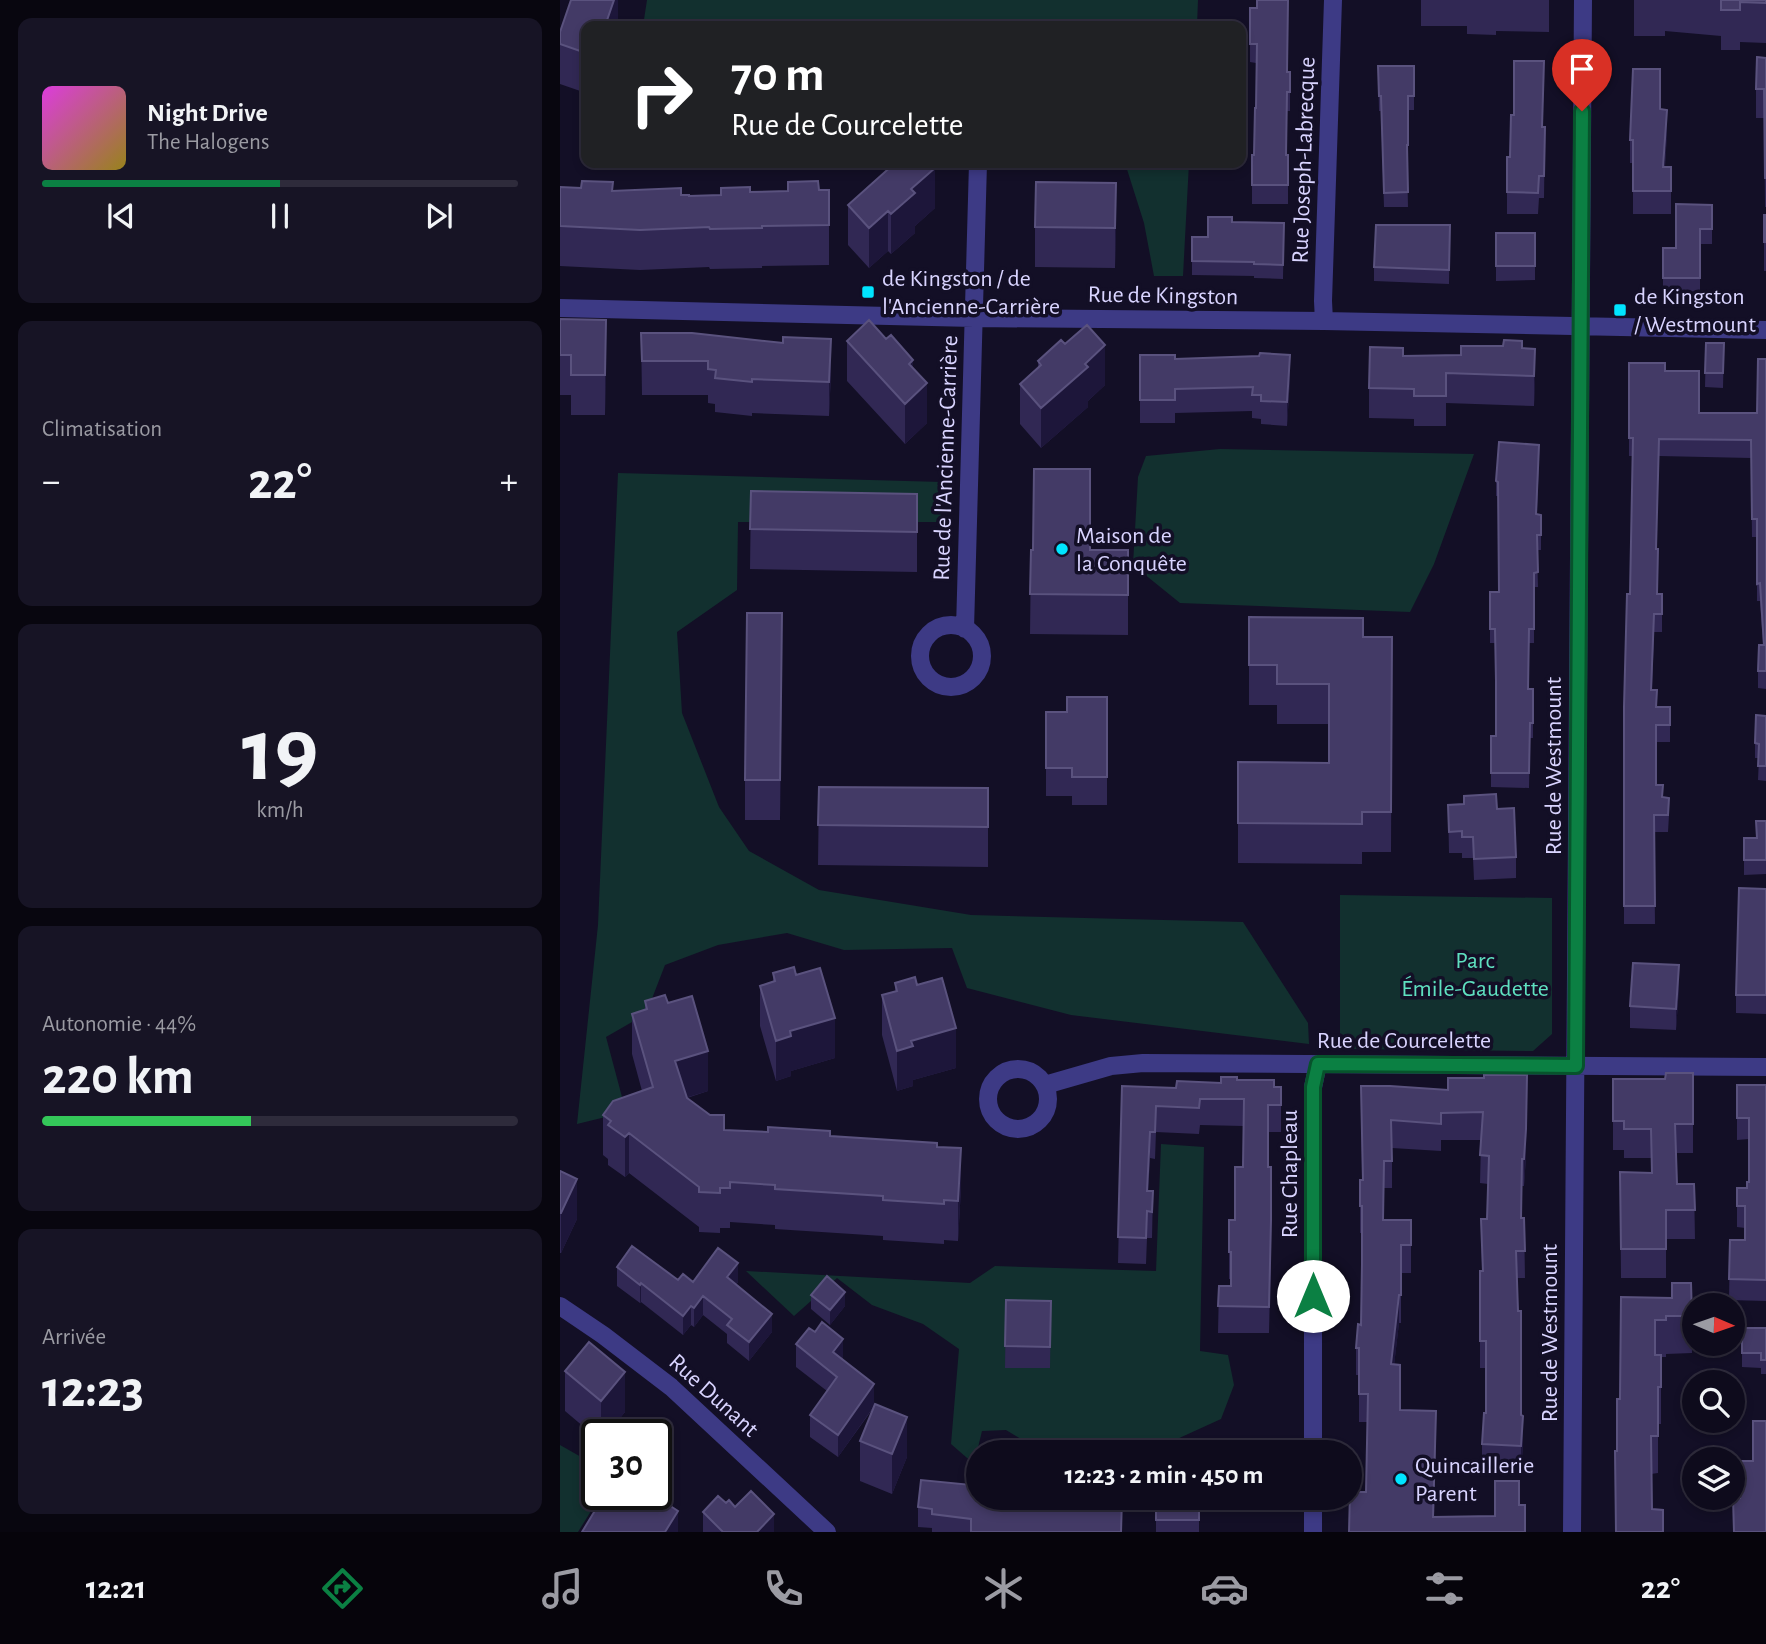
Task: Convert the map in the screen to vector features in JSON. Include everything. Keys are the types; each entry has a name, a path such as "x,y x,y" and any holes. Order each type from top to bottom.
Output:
{"street":[{"name":"Rue Joseph-Labrecque","path":"1324,321 1333,0"},
{"name":"Rue de Westmount","path":"1573,1532 1583,0"},
{"name":"Rue de l'Ancienne-Carrière","path":"965,629 978,168"},
{"name":"Rue de Kingston","path":"560,308 974,318 1324,321 1766,331"},
{"name":"Rue de Courcelette","path":"1045,1085 1111,1066 1143,1063 1766,1067"},
{"name":"Rue Chapleau","path":"1313,1440 1313,1087 1318,1064"},
{"name":"Rue Dunant","path":"560,1306 603,1335 671,1388 827,1532"},
{"path":"1313,1510 1313,1532"}],"green space":[{"path":"647,0 1198,0 1197,21 644,21"},
{"path":"1127,168 1189,168 1183,276 1154,276 1144,223"},
{"path":"1220,449 1474,454 1434,564 1410,612 1180,603 1133,565 1138,477 1146,456"},
{"path":"618,473 942,482 941,522 738,522 737,590 677,632 682,713 719,807 749,851 819,890 971,915 1243,922 1308,1023 1309,1044 1071,1015 967,988 952,948 844,950 787,933 718,945 665,965 646,1014 606,1037 626,1112 577,1124 598,925"},
{"name":"Parc Émile-Gaudette","path":"1340,895 1552,898 1552,1034 1533,1051 1349,1049 1340,1033"},
{"path":"1161,1144 1204,1147 1200,1351 1228,1355 1234,1385 1221,1419 1175,1440 1022,1440 1006,1430 982,1431 980,1440 966,1440 966,1457 951,1444 959,1349 923,1324 872,1305 837,1278 794,1316 746,1271 970,1283 995,1266 1156,1271"},
{"path":"560,1445 581,1457 581,1510 592,1510 578,1532 560,1532"}],"building":[{"path":"571,0 614,0 607,21 581,21 581,51 560,44 560,32"},
{"path":"1257,0 1288,0 1288,185 1252,185 1257,44 1250,44 1250,8 1257,8"},
{"path":"1721,0 1766,0 1766,3 1740,2 1740,10 1721,10"},
{"path":"1757,57 1766,58 1766,178 1764,89 1756,89"},
{"path":"1514,61 1544,61 1544,176 1539,176 1538,193 1507,192 1507,157 1510,157 1511,115 1514,115"},
{"path":"1378,66 1414,66 1414,96 1408,96 1408,192 1384,193"},
{"path":"1633,69 1660,69 1660,109 1667,110 1663,167 1671,167 1671,191 1633,191 1633,140 1630,140"},
{"path":"889,168 935,168 911,189 915,193 891,214 888,211 869,228 848,205"},
{"path":"582,181 613,182 612,191 681,188 681,195 689,196 721,195 721,188 750,187 750,192 788,191 788,182 818,181 819,190 829,190 829,225 640,230 560,226 560,187 581,188"},
{"path":"1036,182 1116,183 1115,228 1035,227"},
{"path":"1676,204 1712,205 1712,229 1700,229 1700,278 1663,278 1663,248 1676,248"},
{"path":"1766,215 1766,242 1764,242"},
{"path":"1208,217 1232,217 1232,222 1284,223 1283,265 1192,261 1192,237 1208,237"},
{"path":"1376,225 1450,225 1449,270 1374,267"},
{"path":"1496,233 1535,233 1535,266 1496,266"},
{"path":"560,319 606,320 605,375 571,375 571,355 560,355"},
{"path":"869,320 886,339 891,335 913,360 909,364 927,383 905,404 847,341"},
{"path":"1087,325 1105,345 1085,364 1088,367 1041,408 1020,384 1041,365 1038,361 1061,340 1065,344"},
{"path":"641,333 692,333 783,343 783,337 831,339 829,382 752,379 752,382 715,378 716,370 708,369 708,361 642,361"},
{"path":"1504,340 1522,341 1522,348 1535,349 1534,376 1446,373 1446,396 1414,396 1414,389 1369,388 1370,347 1403,348 1403,356 1461,355 1461,346 1503,346"},
{"path":"1706,343 1724,343 1723,373 1705,373"},
{"path":"1260,353 1290,355 1287,402 1261,401 1261,395 1252,395 1253,387 1175,389 1175,400 1140,400 1140,355 1175,355 1175,359 1259,356"},
{"path":"1758,359 1766,359 1766,671 1758,671 1759,645 1764,645 1760,583 1757,584 1757,519 1752,519 1751,440 1659,439 1656,549 1657,594 1662,594 1662,614 1654,614 1651,690 1657,690 1656,707 1670,707 1670,725 1656,725 1656,785 1663,785 1662,797 1669,798 1668,815 1654,815 1655,906 1624,906 1624,707 1627,594 1630,594 1633,438 1629,438 1629,363 1665,363 1665,371 1699,371 1699,413 1757,413"},
{"path":"1499,442 1539,445 1536,514 1541,515 1541,535 1537,535 1538,572 1534,573 1534,629 1529,629 1528,689 1533,689 1533,723 1530,723 1529,773 1491,773 1491,736 1496,736 1496,681 1495,629 1490,629 1490,592 1499,592 1496,481"},
{"path":"1034,469 1090,469 1090,550 1128,550 1128,595 1030,594"},
{"path":"751,491 917,494 917,532 750,529"},
{"path":"747,613 782,613 780,780 745,780"},
{"path":"1249,617 1363,618 1363,637 1392,637 1391,812 1362,812 1362,824 1238,823 1238,762 1329,763 1329,684 1277,684 1277,665 1249,665"},
{"path":"1067,697 1107,697 1107,777 1072,777 1072,768 1046,768 1046,712 1067,712"},
{"path":"1756,715 1766,716 1766,766 1758,766"},
{"path":"819,787 988,788 988,827 818,825"},
{"path":"1496,794 1497,809 1514,808 1516,857 1474,859 1473,837 1462,837 1462,831 1449,832 1448,805 1464,804 1464,796"},
{"path":"1756,821 1766,821 1766,860 1744,860 1744,838 1757,838"},
{"path":"1739,888 1766,889 1766,995 1736,995"},
{"path":"1633,963 1679,965 1676,1009 1630,1006"},
{"path":"794,967 796,975 820,968 835,1018 790,1031 791,1036 776,1041 760,986 775,981 773,973"},
{"path":"915,977 917,985 942,978 956,1028 911,1041 913,1046 897,1051 882,995 897,991 895,983"},
{"path":"665,995 668,1003 692,996 708,1051 675,1061 687,1098 710,1115 724,1115 724,1130 768,1132 768,1127 830,1131 830,1136 937,1143 937,1147 961,1148 958,1201 944,1200 944,1204 883,1200 883,1196 775,1189 775,1185 730,1182 730,1188 720,1188 720,1193 699,1192 699,1187 629,1133 625,1137 608,1125 611,1121 603,1115 613,1101 653,1087 632,1014 647,1009 645,1001"},
{"path":"1666,1073 1693,1073 1693,1124 1675,1124 1677,1184 1694,1184 1695,1210 1666,1210 1666,1249 1621,1249 1620,1172 1652,1173 1651,1129 1624,1129 1624,1121 1613,1121 1613,1079 1665,1079"},
{"path":"1484,1075 1527,1075 1521,1218 1524,1218 1525,1251 1516,1251 1518,1311 1521,1311 1521,1446 1482,1444 1486,1413 1486,1341 1480,1341 1480,1271 1483,1271 1481,1219 1487,1219 1489,1156 1480,1155 1483,1112 1441,1113 1441,1124 1391,1120 1392,1161 1384,1161 1383,1220 1411,1220 1411,1245 1401,1245 1401,1295 1391,1364 1400,1365 1400,1410 1436,1411 1433,1517 1495,1516 1495,1481 1519,1481 1519,1505 1525,1505 1525,1532 1349,1532 1350,1510 1362,1510 1362,1492 1366,1492 1368,1394 1359,1394 1359,1348 1356,1348 1358,1324 1361,1325 1361,1086 1448,1090 1448,1078 1484,1078"},
{"path":"1221,1077 1274,1080 1274,1087 1281,1087 1281,1105 1268,1105 1268,1167 1271,1167 1269,1307 1218,1306 1219,1286 1231,1286 1229,1220 1235,1220 1235,1167 1243,1167 1244,1099 1200,1099 1199,1108 1156,1106 1155,1132 1150,1132 1147,1191 1153,1191 1152,1212 1147,1211 1146,1238 1118,1237 1122,1086 1176,1088 1177,1081 1221,1083"},
{"path":"1737,1085 1766,1085 1766,1280 1729,1279 1730,1240 1745,1240 1745,1206 1737,1206 1737,1188 1747,1188 1749,1182 1749,1118 1737,1118"},
{"path":"560,1171 577,1179 561,1213 560,1213"},
{"path":"632,1246 678,1280 683,1274 693,1282 718,1248 738,1263 727,1277 772,1314 749,1342 727,1325 732,1319 703,1296 694,1308 691,1306 683,1316 617,1267"},
{"path":"827,1276 845,1292 830,1310 811,1295"},
{"path":"1672,1283 1691,1283 1691,1293 1682,1293 1682,1316 1666,1316 1666,1320 1655,1320 1655,1355 1661,1355 1661,1387 1658,1387 1658,1436 1651,1436 1652,1509 1663,1510 1663,1532 1616,1532 1615,1451 1617,1399 1620,1399 1621,1297 1672,1298"},
{"path":"1006,1300 1051,1301 1050,1347 1005,1346"},
{"path":"822,1322 843,1339 833,1352 874,1384 838,1435 810,1415 837,1377 796,1344 809,1328 815,1332"},
{"path":"1745,1328 1766,1328 1766,1360 1761,1360 1761,1353 1745,1353"},
{"path":"589,1342 625,1372 601,1401 565,1371"},
{"path":"875,1404 907,1417 892,1454 860,1441"},
{"path":"1753,1421 1766,1421 1766,1532 1734,1532 1733,1510 1745,1510 1745,1461 1753,1461"},
{"path":"921,1480 966,1484 966,1510 1122,1510 1121,1532 971,1532 971,1519 932,1514 932,1509 918,1507"},
{"path":"751,1491 774,1514 757,1532 723,1532 703,1512 718,1496 726,1503 729,1500 735,1507"},
{"path":"672,1507 678,1511 665,1532 582,1532 595,1510 672,1510"},
{"path":"1156,1510 1199,1510 1199,1520 1156,1520"}],"place":[{"name":"de Kingston / de l'Ancienne-Carrière","path":"868,292"},
{"name":"de Kingston / Westmount","path":"1620,310"},
{"name":"Maison de la Conquête","path":"1062,549"},
{"name":"Quincaillerie Parent","path":"1401,1479"}],"route":[{"path":"1313,1296 1313,1087 1318,1064 1576,1066 1582,111"}]}
